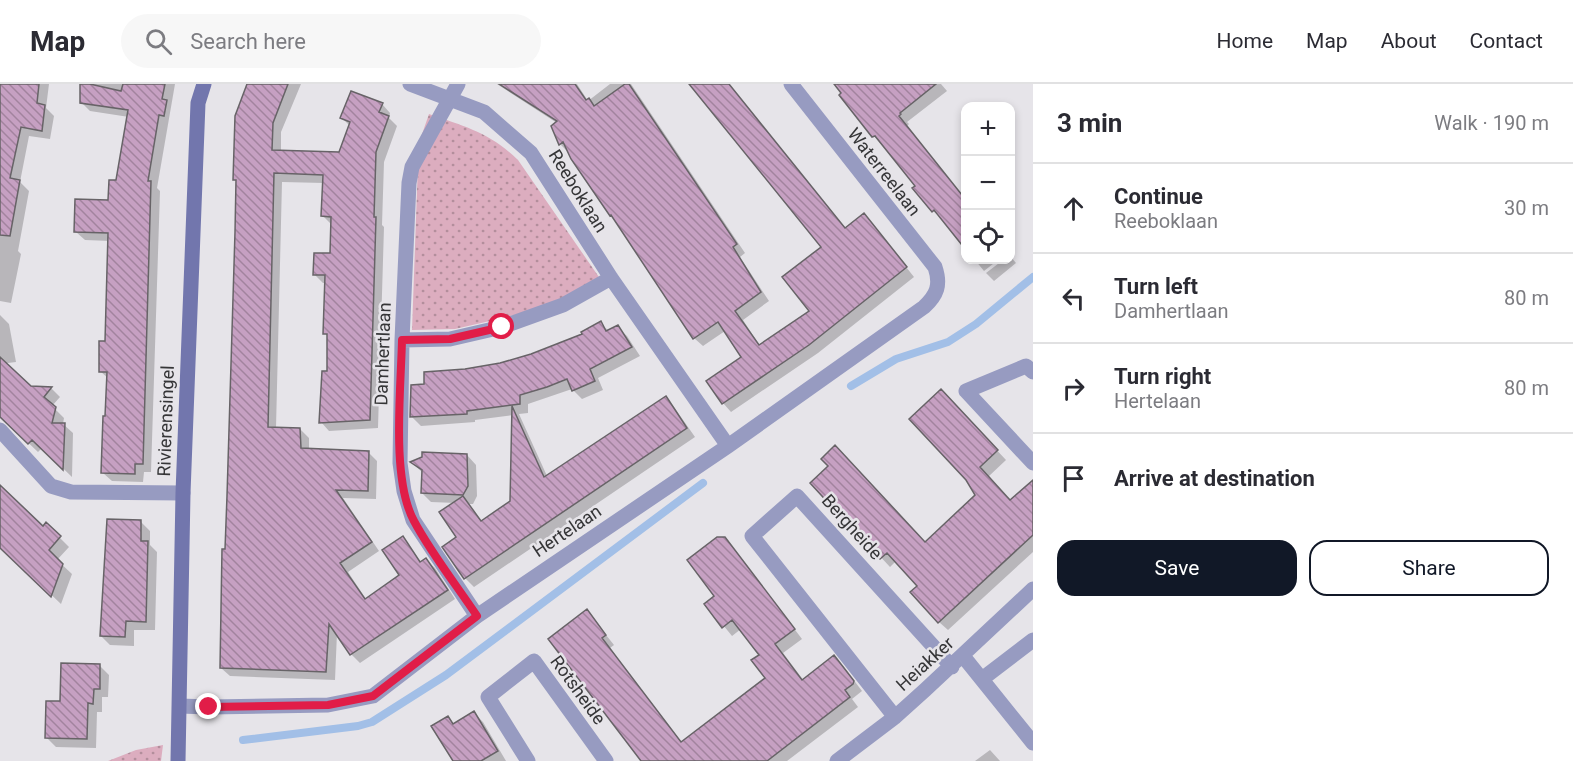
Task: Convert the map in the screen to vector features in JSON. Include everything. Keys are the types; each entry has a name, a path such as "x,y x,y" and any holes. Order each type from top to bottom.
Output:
{"street":[{"name":"Rivierensingel","path":"178,761 183,493 198,103 204,84"},
{"name":"Reeboklaan","path":"410,84 484,112 531,153 611,278 728,446"},
{"name":"Damhertlaan","path":"458,84 412,167 409,183 402,340 400,463 404,491 413,520 477,616"},
{"name":"Waterreelaan","path":"791,84 935,267 939,287"},
{"path":"402,340 450,339 502,327 562,306 611,278"},
{"name":"Hertelaan","path":"180,706 328,705 373,696 477,616 728,446 924,307 939,287"},
{"path":"1033,372 1026,366 966,391 1033,463"},
{"path":"0,430 51,486 71,492 183,493"},
{"name":"Bergheide","path":"895,717 752,536 786,505 797,496 957,661"},
{"name":"Heiakker","path":"837,761 895,717 1033,590"},
{"path":"982,679 1033,640"},
{"name":"Rotsheide","path":"528,761 488,697 534,661 606,761"},
{"path":"957,661 982,679 1033,743"}],"shaded area":[{"path":"429,114 487,137 518,160 601,280 547,306 503,318 455,329 412,330 418,163 420,140"},
{"path":"163,745 161,761 108,761 136,750"}],"building":[{"path":"0,84 39,84 37,103 45,105 42,131 21,127 10,178 20,180 10,236 0,235"},
{"path":"80,84 121,91 123,84 165,84 162,99 167,100 164,116 159,115 148,181 151,181 143,464 135,464 135,474 101,473 107,372 99,372 99,341 105,341 108,233 74,232 75,199 108,200 109,180 116,180 128,110 80,103"},
{"path":"247,84 288,84 273,123 272,150 339,152 350,122 340,118 351,91 383,103 379,112 389,116 376,152 370,420 319,423 322,371 327,371 327,334 323,334 325,275 313,275 314,253 330,253 331,217 321,216 323,175 274,173 268,427 300,428 301,448 369,451 368,491 336,490 372,542 340,563 365,599 399,575 382,550 403,536 420,562 426,558 448,590 350,655 329,624 326,672 220,668 222,549 225,549 235,232 236,180 233,180 235,116"},
{"path":"499,84 575,84 586,100 589,98 594,106 625,84 629,84 737,244 733,247 761,292 735,311 759,345 809,311 782,277 821,247 689,84 729,84 845,228 864,213 907,267 809,345 722,404 706,381 741,357 718,322 693,339 571,159 563,142 559,145 551,126 557,121"},
{"path":"834,84 936,84 899,116 961,194 961,244 934,210 932,212 912,188 915,186 875,136 872,137 839,95 841,93"},
{"path":"601,321 606,331 618,325 632,347 590,369 595,381 572,391 567,379 520,395 520,404 467,411 467,414 410,417 411,385 424,384 424,372 465,369 500,363 531,354 582,334 581,332"},
{"path":"0,357 31,386 52,387 44,397 56,407 52,423 65,423 63,470 32,440 28,444 0,417"},
{"path":"941,389 998,450 980,467 1010,500 1033,480 1033,535 938,623 910,592 917,586 887,553 880,559 810,483 828,466 821,459 835,445 925,542 975,495 966,480 909,419"},
{"path":"666,396 687,428 464,579 442,547 456,537 439,512 463,496 481,521 510,501 512,406 544,477"},
{"path":"422,452 467,454 468,486 463,495 421,493 422,470 410,462 422,457"},
{"path":"0,485 43,526 46,522 61,536 49,550 63,564 51,597 0,548"},
{"path":"107,519 141,520 141,541 148,541 146,622 126,621 125,637 100,636"},
{"path":"717,537 725,537 795,629 775,644 802,680 834,655 854,681 845,690 850,697 767,761 641,761 548,639 587,609 606,635 602,638 681,742 765,678 751,660 759,655 732,620 722,628 704,604 714,596 687,560"},
{"path":"61,663 100,664 100,689 94,689 93,704 88,703 87,739 45,738 46,701 60,701"},
{"path":"474,711 498,751 481,761 453,761 431,726 448,716 453,724"}],"waterway":[{"path":"851,386 896,359 948,342 976,324 1033,277"},
{"path":"243,740 358,726 372,722 446,675 703,483"}],"route":[{"path":"209,707 328,705 373,696 477,616 413,520 404,491 400,463 402,340 450,339 502,327"}]}
